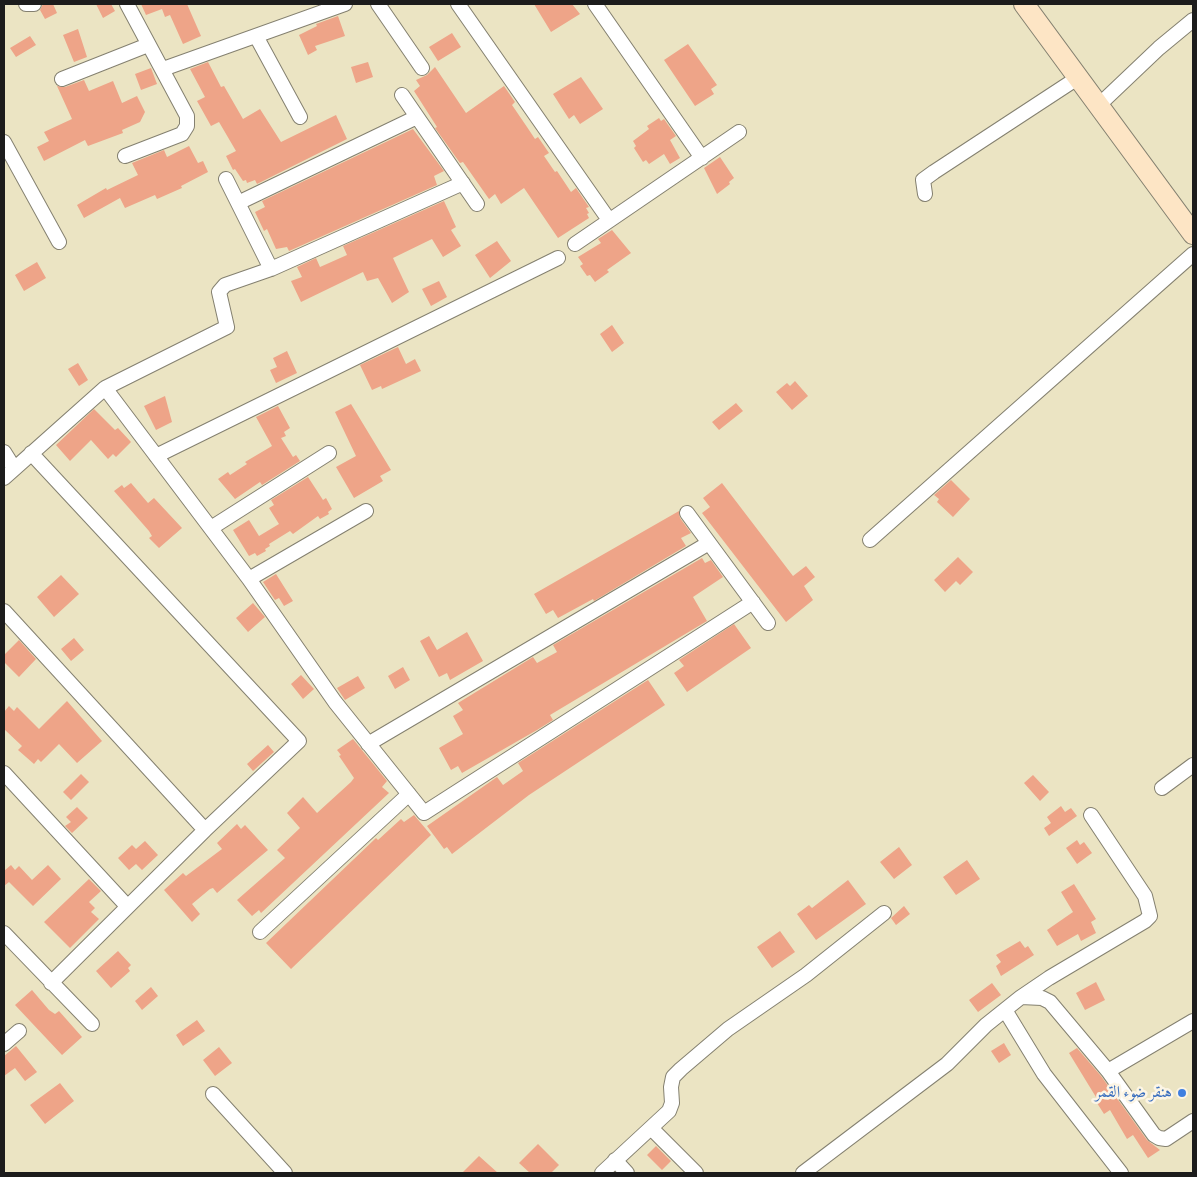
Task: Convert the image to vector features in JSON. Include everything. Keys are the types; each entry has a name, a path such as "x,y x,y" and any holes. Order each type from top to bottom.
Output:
{"main road":[{"path":"1024,4 1193,234"}],"street":[{"path":"26,4 34,4"},
{"path":"125,156 182,134 187,126 187,116 126,4"},
{"path":"163,69 345,4"},
{"path":"378,4 422,68"},
{"path":"458,4 609,220"},
{"path":"595,4 702,158"},
{"path":"1099,105 1159,48 1193,20"},
{"path":"256,36 300,117"},
{"path":"62,79 148,45"},
{"path":"925,194 924,180 934,172 1079,77"},
{"path":"402,95 477,204"},
{"path":"238,203 417,117"},
{"path":"575,244 739,132"},
{"path":"4,142 59,242"},
{"path":"226,179 271,269"},
{"path":"4,478 105,388 222,332 228,323 219,292 221,288 271,269 462,183"},
{"path":"870,540 1193,254"},
{"path":"156,456 558,258"},
{"path":"105,388 249,579 335,702 424,813 753,602"},
{"path":"4,452 14,468"},
{"path":"31,453 299,741 127,906 51,983"},
{"path":"211,528 329,453"},
{"path":"249,579 366,511"},
{"path":"687,513 768,622"},
{"path":"368,744 709,543"},
{"path":"4,611 206,830"},
{"path":"1162,788 1193,766"},
{"path":"4,773 127,906"},
{"path":"260,932 408,794"},
{"path":"802,1173 940,1069 986,1024 1021,997 1049,978 1145,921 1150,916 1145,896 1091,814"},
{"path":"602,1173 669,1111 672,1103 671,1087 673,1077 681,1069 728,1029 806,975 884,913"},
{"path":"4,933 92,1024"},
{"path":"1021,997 1042,998 1050,1002 1108,1071 1154,1134 1159,1138 1166,1139 1193,1122"},
{"path":"1005,1010 1044,1074 1121,1173"},
{"path":"1108,1071 1193,1021"},
{"path":"4,1044 19,1031"},
{"path":"213,1094 284,1173"},
{"path":"651,1128 696,1173"},
{"path":"615,1160 627,1173"}],"building":[{"path":"43,4 53,4 57,13 45,19 40,10"},
{"path":"96,4 111,4 115,11 103,18"},
{"path":"141,4 187,4 201,36 183,44 170,15 165,17 162,9 146,15"},
{"path":"534,4 572,4 580,14 551,32"},
{"path":"338,16 345,36 315,46 317,50 308,55 299,35 317,26 316,24"},
{"path":"78,29 87,57 74,62 63,35"},
{"path":"452,33 461,47 438,61 429,47"},
{"path":"30,36 36,45 16,57 10,48"},
{"path":"688,44 717,85 711,89 714,94 695,106 664,60"},
{"path":"208,62 221,87 224,86 243,119 260,109 281,142 336,115 347,139 257,184 255,180 247,183 246,180 243,181 235,169 233,170 226,156 236,151 219,122 211,126 197,101 205,97 190,69"},
{"path":"368,62 373,77 356,83 351,67"},
{"path":"435,67 466,113 504,86 515,102 512,105 535,139 538,137 549,153 544,156 555,172 557,171 571,192 576,188 589,207 586,208 589,218 558,238 524,188 501,204 495,194 489,199 463,162 460,163 435,128 437,127 414,91 420,86 416,80 427,75"},
{"path":"151,68 157,84 141,90 135,74"},
{"path":"581,77 603,109 580,124 574,115 569,119 553,94"},
{"path":"84,80 89,91 113,81 122,103 137,96 145,112 140,122 122,130 123,133 88,146 85,140 44,161 37,147 49,141 44,132 72,119 57,86 65,87"},
{"path":"659,118 661,121 664,119 676,136 670,140 680,158 670,164 664,154 649,164 646,160 643,162 634,148 636,146 633,141 649,129 647,126"},
{"path":"413,129 444,171 434,176 437,185 289,251 287,247 276,249 267,229 264,231 255,212 265,207 262,201"},
{"path":"189,146 198,163 203,161 208,172 181,186 182,188 157,199 155,195 125,208 120,198 84,218 77,205 106,188 107,190 138,175 132,163 164,150 167,157"},
{"path":"720,157 734,178 729,182 730,184 717,194 704,168"},
{"path":"444,201 456,227 451,230 461,246 443,257 432,239 393,258 409,292 392,303 378,278 367,281 363,272 301,302 291,281 302,277 297,267 316,258 320,267 347,255 343,246"},
{"path":"612,230 631,253 607,270 609,272 595,282 590,275 587,276 580,266 583,264 578,257 601,243 598,239"},
{"path":"497,241 511,261 490,278 475,255"},
{"path":"37,262 46,278 24,291 15,275"},
{"path":"439,281 447,297 431,306 422,289"},
{"path":"612,325 624,343 612,352 600,334"},
{"path":"398,347 406,364 415,359 421,371 382,389 381,386 372,390 360,365"},
{"path":"287,351 297,373 276,383 270,370 277,367 273,358"},
{"path":"78,363 88,380 79,386 68,369"},
{"path":"795,381 808,396 792,410 776,392 787,383 790,386"},
{"path":"165,396 172,422 156,430 144,406"},
{"path":"736,403 743,411 719,430 712,422"},
{"path":"351,404 391,470 380,476 383,481 354,498 336,467 356,456 335,412"},
{"path":"278,406 290,428 284,432 286,436 281,438 293,457 296,455 300,461 262,485 260,482 235,499 218,479 228,472 230,475 247,464 245,462 272,446 256,417"},
{"path":"94,409 115,430 118,428 131,442 116,457 113,454 108,459 91,440 70,461 56,445"},
{"path":"308,477 323,500 326,498 332,509 328,512 329,514 320,519 318,516 293,534 290,531 269,544 270,546 265,549 266,551 257,556 255,553 249,556 233,530 249,520 259,536 279,524 269,508 274,505 271,500"},
{"path":"951,480 970,499 953,517 937,502 939,499 934,495"},
{"path":"131,483 148,503 154,498 182,528 159,548 149,538 152,536 149,531 114,491 122,485 124,488"},
{"path":"722,483 793,576 806,566 815,577 804,586 813,600 786,622 702,513 710,507 703,498"},
{"path":"679,511 680,518 691,533 681,538 686,546 594,601 593,599 558,618 553,610 546,614 534,594"},
{"path":"958,557 973,572 960,585 956,581 945,592 934,580"},
{"path":"702,558 705,563 711,560 723,577 693,597 707,621 550,715 553,720 537,730 462,773 458,766 451,770 439,748 463,734 453,716 463,710 458,703 533,657 537,663 557,652 553,645"},
{"path":"276,574 293,601 284,606 279,598 275,600 263,582"},
{"path":"61,575 79,594 54,617 37,597"},
{"path":"253,603 265,617 248,632 236,618"},
{"path":"734,624 751,648 687,692 674,673 684,666 679,660"},
{"path":"467,632 483,661 450,680 447,673 439,677 420,641 429,636 437,650"},
{"path":"74,638 84,650 71,661 61,649"},
{"path":"19,640 36,659 19,677 4,662 4,655"},
{"path":"403,667 410,680 395,689 388,676"},
{"path":"301,675 314,689 303,699 291,684"},
{"path":"358,676 365,688 345,700 337,688"},
{"path":"648,680 665,705 529,795 452,854 447,847 444,849 427,826 497,777 503,785 523,771 518,763"},
{"path":"67,701 102,741 77,763 59,744 41,762 38,759 34,764 18,750 22,746 4,729 4,712 9,706 14,711 17,707 39,729"},
{"path":"353,739 387,781 382,787 389,793 261,913 259,910 252,916 237,900 285,858 277,850 300,828 287,813 303,797 317,813 354,778 337,750"},
{"path":"268,745 274,752 253,771 247,764"},
{"path":"81,774 89,782 71,800 63,792"},
{"path":"1033,775 1049,792 1040,801 1024,783"},
{"path":"1061,806 1065,812 1071,808 1077,816 1049,836 1044,828 1051,823 1047,817"},
{"path":"77,807 88,818 72,833 65,826 71,822 66,817"},
{"path":"414,815 431,835 291,969 266,943 376,838 378,840 401,819 404,822"},
{"path":"237,824 241,829 245,825 268,850 217,893 213,888 210,889 192,904 200,914 192,922 164,890 183,873 186,876 222,849 217,843"},
{"path":"1077,840 1080,845 1084,842 1092,853 1077,864 1066,848"},
{"path":"145,841 158,855 142,870 136,864 129,870 118,858 132,845 136,849"},
{"path":"899,847 912,865 894,879 880,862"},
{"path":"967,860 980,879 956,895 943,877"},
{"path":"11,865 15,870 19,866 32,880 48,865 61,879 33,906 9,882 4,886 4,871"},
{"path":"89,879 101,891 89,902 95,908 91,912 99,919 70,948 44,922"},
{"path":"848,880 866,904 816,940 797,914 809,905 812,908"},
{"path":"1074,884 1096,919 1091,922 1096,933 1081,941 1078,934 1057,946 1047,930 1073,912 1061,892"},
{"path":"904,906 910,914 896,925 891,918"},
{"path":"780,931 795,952 772,968 757,947"},
{"path":"1020,941 1025,948 1028,946 1034,955 1001,976 996,966 1001,962 996,955"},
{"path":"118,951 131,965 128,968 130,971 111,988 96,971"},
{"path":"1096,982 1105,1000 1085,1010 1076,993"},
{"path":"992,983 1001,995 978,1012 969,1000"},
{"path":"151,987 158,996 142,1010 135,1001"},
{"path":"32,990 49,1010 55,1014 59,1011 82,1037 62,1055 15,1005"},
{"path":"197,1020 205,1031 183,1046 176,1035"},
{"path":"1004,1043 1011,1055 999,1063 991,1051"},
{"path":"16,1046 37,1072 25,1081 15,1068 4,1076 4,1056"},
{"path":"219,1047 232,1063 215,1076 203,1060"},
{"path":"1077,1048 1101,1076 1147,1140 1160,1150 1148,1158 1133,1135 1127,1139 1110,1110 1104,1114 1097,1103 1099,1102 1069,1053"},
{"path":"60,1083 74,1101 45,1124 30,1105"},
{"path":"538,1144 559,1165 551,1173 530,1173 519,1163"},
{"path":"656,1146 671,1161 662,1170 647,1155"},
{"path":"479,1156 498,1173 462,1173"}],"place":[{"name":"هنقر ضوء القمر","path":"1182,1093"}]}
